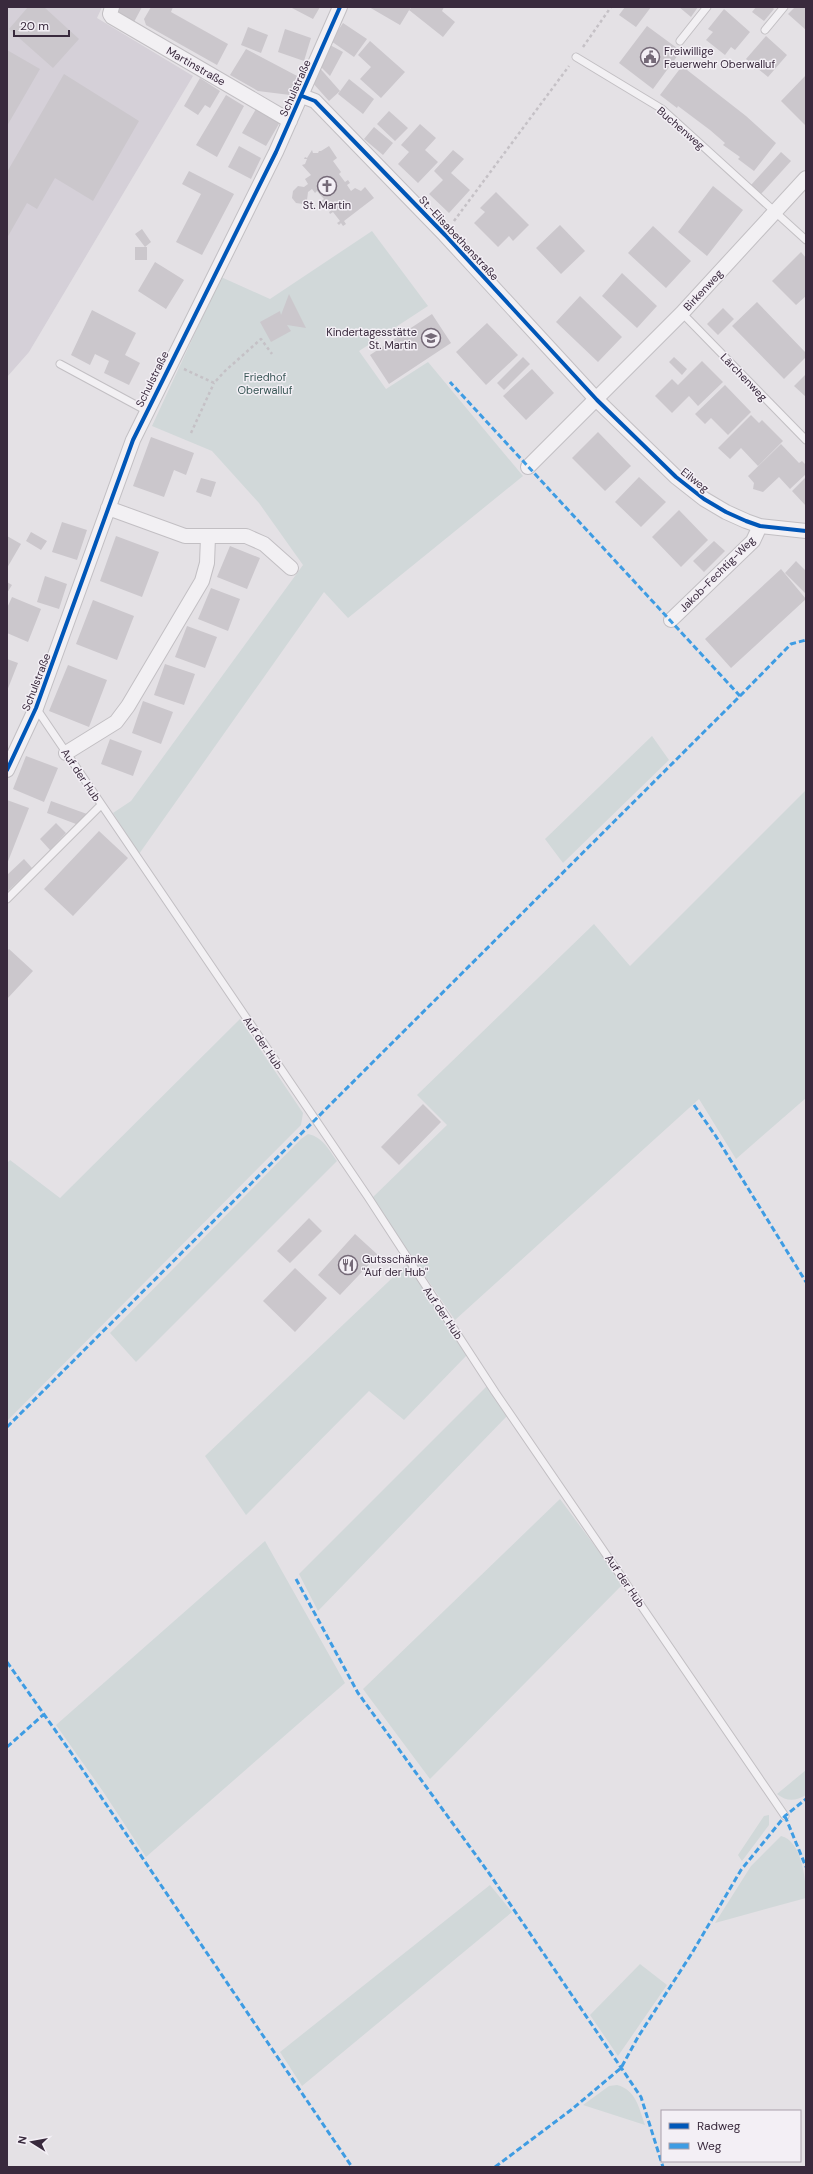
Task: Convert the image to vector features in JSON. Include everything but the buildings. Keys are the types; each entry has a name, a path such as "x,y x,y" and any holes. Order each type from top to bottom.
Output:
{"street":[{"name":"Martinstraße","path":"112,7 110,14 112,17 290,121"},
{"name":"Schulstraße","path":"7,770 36,708 132,440 290,121 340,7"},
{"name":"St.-Elisabethenstraße","path":"302,96 315,101 444,235 597,400"},
{"name":"Birkenweg","path":"528,467 597,400 682,313 806,178"},
{"name":"Eilweg","path":"597,400 676,477 704,499 726,512 760,526 806,531"},
{"path":"108,508 185,536 246,536 264,544 291,568"},
{"name":"Jakob-Fechtig-Weg","path":"671,620 753,541 760,526"},
{"path":"66,753 116,722 128,706 202,581 206,563 208,537"}],"lane":[{"path":"680,41 706,7"},
{"path":"765,30 784,7"},
{"name":"Buchenweg","path":"576,57 662,109 805,238"},
{"name":"Lärchenweg","path":"682,313 806,440"},
{"path":"60,364 147,411"},
{"name":"Auf der Hub","path":"36,708 368,1197 495,1392 785,1816"},
{"path":"7,899 101,805"}],"path":[{"path":"444,235 576,57 611,7"},
{"path":"191,433 214,383 225,371 262,340 272,354"},
{"path":"184,369 214,383"}],"shaded area":[{"path":"7,7 102,7 97,18 193,76 29,352 7,377"}],"green space":[{"name":"Friedhof Oberwalluf","path":"372,231 428,306 359,351 386,389 428,362 523,476 348,618 324,592 139,854 113,813 131,801 303,565 259,503 212,451 152,426 221,277 270,299"},
{"path":"652,736 669,760 563,863 545,839"},
{"path":"806,790 806,1098 736,1159 699,1099 455,1320 372,1198 447,1125 417,1095 594,924 630,966"},
{"path":"240,1019 303,1113 301,1125 7,1421 7,1163 10,1160 60,1198"},
{"path":"308,1134 322,1141 337,1161 136,1362 110,1333 301,1139"},
{"path":"408,1263 467,1355 404,1420 369,1391 246,1515 205,1456"},
{"path":"487,1386 508,1415 318,1611 299,1574"},
{"path":"560,1499 623,1584 430,1779 363,1689"},
{"path":"265,1541 345,1683 146,1857 102,1790 56,1725"},
{"path":"806,1770 806,1795 792,1800 781,1797 777,1794"},
{"path":"769,1815 769,1825 742,1861 738,1855 764,1816"},
{"path":"781,1836 788,1839 794,1845 798,1853 804,1872 806,1898 715,1923 751,1866"},
{"path":"490,1885 512,1912 302,2086 280,2052"},
{"path":"640,1964 667,1985 618,2056 590,2015"},
{"path":"617,2085 623,2087 633,2095 639,2106 645,2125 583,2105 609,2086"}],"marked path":[{"path":"7,1427 740,696 450,382"},
{"path":"740,696 791,644 806,640"},
{"path":"694,1105 715,1135 806,1282"},
{"path":"296,1579 358,1693 491,1876 641,2097 661,2161"},
{"path":"7,1662 72,1754 352,2167"},
{"path":"7,1747 44,1714"},
{"path":"495,2167 571,2110 621,2068 638,2037 692,1953 741,1870 785,1816 806,1799"},
{"path":"785,1816 806,1867"},
{"path":"661,2162 663,2167"}],"cycle path":[{"path":"7,770 36,708 133,440 276,152 340,7"},
{"path":"302,96 315,101 445,235 597,400 676,477 704,499 726,512 746,521 760,526 806,531"}],"place":[{"name":"Freiwillige Feuerwehr Oberwalluf","path":"650,57"},
{"name":"St. Martin","path":"327,186"},
{"name":"Kindertagesstätte St. Martin","path":"431,338"},
{"name":"Gutsschänke \"Auf der Hub\"","path":"348,1265"}]}
